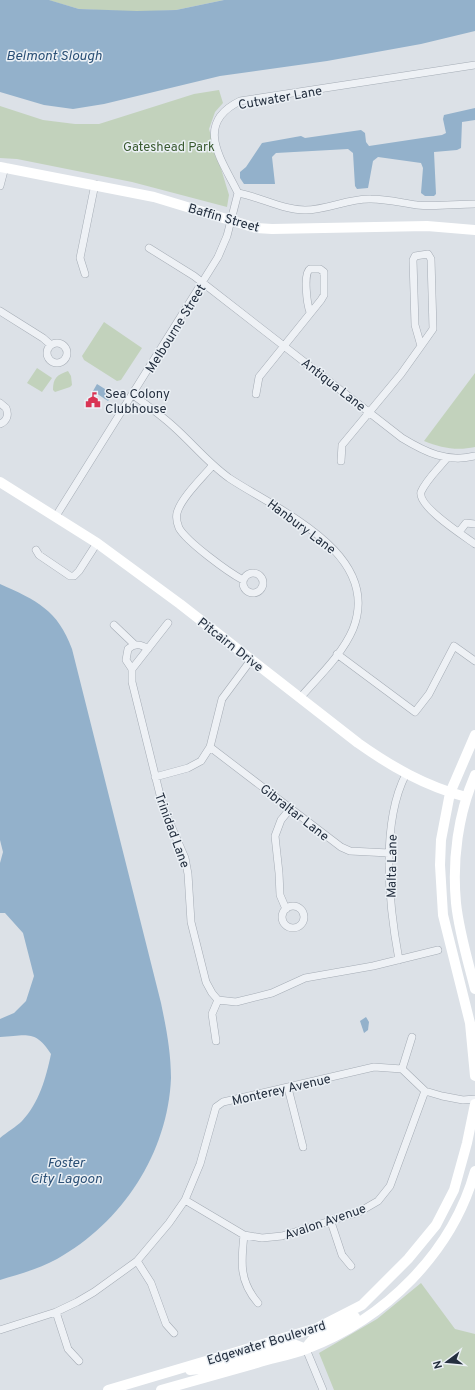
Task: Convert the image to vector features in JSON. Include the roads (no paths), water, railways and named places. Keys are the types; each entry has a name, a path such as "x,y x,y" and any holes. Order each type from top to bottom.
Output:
{"street":[{"name":"Cutwater Lane","path":"238,193 214,139 213,132 217,121 230,106 240,102 475,65"},
{"path":"0,186 3,167"},
{"name":"Baffin Street","path":"3,167 154,196 245,226 272,229 427,226 475,230"},
{"path":"85,274 80,258 95,184"},
{"path":"238,193 279,206 305,210 317,209 350,201 372,199 419,205 475,204"},
{"name":"Melbourne Street","path":"56,516 218,257 232,221 238,193"},
{"name":"Antiqua Lane","path":"149,248 203,283 402,438 430,454 447,458 475,456"},
{"path":"341,461 342,444 401,374 421,346 433,329 431,259 428,254 415,256 413,260 415,325 421,346"},
{"path":"256,394 259,378 324,295 324,272 320,269 310,269 307,274 307,303 310,312"},
{"path":"0,311 43,338 51,345"},
{"name":"Hanbury Lane","path":"133,395 174,426 212,466 242,486 278,506 337,552 352,573 357,588 358,601 353,628 337,654 300,698"},
{"path":"0,403 6,408 8,415 0,424"},
{"path":"447,458 426,485 421,496 423,503 475,544"},
{"path":"212,466 181,504 177,514 179,527 187,538 243,580"},
{"name":"Pitcairn Drive","path":"0,482 97,543 180,604 358,743 388,764 406,774 450,793 470,798"},
{"path":"459,532 466,523 475,524"},
{"path":"36,550 39,555 70,576 74,576 79,571 97,543"},
{"path":"132,669 168,623"},
{"path":"114,624 135,645 143,646 148,649"},
{"name":"Trinidad Lane","path":"135,645 128,649 125,656 127,664 132,669 134,694 163,807 185,858 188,874 191,922 206,982 218,1000"},
{"path":"337,654 415,712 429,694 454,646 475,661"},
{"path":"155,777 196,765 201,761 210,748 222,699 251,660"},
{"path":"475,736 450,793 441,840 440,865 442,902 448,938 470,1023 475,1076"},
{"name":"Gibraltar Lane","path":"210,748 341,847 350,851 389,853"},
{"name":"Malta Lane","path":"399,960 390,901 389,853 397,798 406,774"},
{"path":"475,775 457,842 455,889 456,904 463,942 475,989"},
{"path":"286,909 280,895 275,836 281,820 290,809"},
{"path":"216,1041 212,1014 218,1000 236,1002 272,993 305,978 350,971 438,950"},
{"path":"412,1037 402,1069 424,1091 463,1100 475,1099"},
{"name":"Monterey Avenue","path":"0,1330 56,1312 94,1292 137,1260 169,1223 185,1200 200,1164 216,1107 223,1102 374,1067 402,1069"},
{"path":"288,1088 303,1147"},
{"name":"Avalon Avenue","path":"185,1200 244,1235 272,1238 331,1222 370,1207 384,1195 394,1178 424,1091"},
{"name":"Edgewater Boulevard","path":"108,1390 317,1328 356,1309 378,1290 408,1259 436,1224 454,1190 467,1143 475,1104"},
{"name":"Edgewater Boulevard","path":"161,1390 306,1349 339,1334 366,1319 402,1290 417,1274 448,1233 468,1196 475,1171"},
{"path":"331,1222 342,1255 351,1266"},
{"path":"244,1235 241,1262 242,1271 248,1291 258,1302"},
{"path":"137,1260 151,1283 166,1324 174,1332"},
{"name":"Edgewater Boulevard","path":"306,1349 311,1341 318,1335 347,1322 373,1304 378,1290"},
{"path":"56,1312 68,1350 79,1361"},
{"name":"Edgewater Boulevard","path":"170,1371 209,1368 293,1344 306,1349"},
{"path":"306,1349 323,1390"}],"water":[{"name":"Belmont Slough","path":"0,0 49,0 79,9 137,11 176,10 224,0 475,0 475,31 421,44 327,61 220,76 104,104 73,109 44,105 0,92"},
{"path":"475,108 475,120 462,122 461,148 457,150 434,152 436,194 434,196 425,196 421,193 423,168 421,163 378,157 373,161 368,188 357,189 355,186 353,153 348,149 276,153 272,157 275,184 244,184 240,178 240,172 246,167 262,143 301,136 305,138 361,130 365,133 366,142 369,146 442,135 446,133 443,119 444,115"},
{"path":"97,384 113,394 108,401 93,391"},
{"name":"Foster City Lagoon","path":"0,584 35,601 53,616 60,625 72,649 161,1003 169,1049 171,1078 168,1106 161,1133 151,1159 121,1206 102,1226 80,1244 57,1259 50,1263 0,1280 0,1138 22,1121 33,1106 41,1090 51,1054 35,1037 23,1035 0,1037 0,1019 14,1013 26,1001 34,976 23,933 5,913 0,913 0,863 3,852 0,840"},
{"path":"366,1017 369,1022 368,1030 364,1033 360,1021"}],"place":[{"name":"Sea Colony Clubhouse","path":"93,400"}],"park label":[{"name":"Gateshead Park","path":"169,146"}]}
